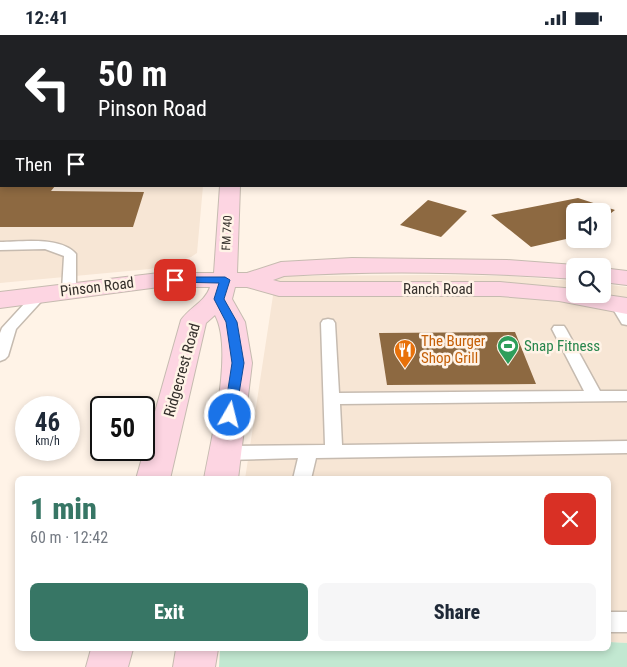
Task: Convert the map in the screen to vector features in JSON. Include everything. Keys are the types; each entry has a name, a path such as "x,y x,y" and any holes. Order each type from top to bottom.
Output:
{"main road":[{"name":"FM 740","path":"230,187 231,286"},
{"name":"Ranch Road","path":"231,286 281,269 352,265 508,267 566,271"},
{"path":"611,276 627,278"},
{"name":"Pinson Road","path":"0,299 159,280 231,286"},
{"name":"Ranch Road","path":"231,286 279,289 500,289 559,294 624,306"},
{"path":"225,454 238,363 232,322 231,286"},
{"name":"Ridgecrest Road","path":"154,476 194,320 231,286"},
{"path":"107,667 111,651"},
{"path":"194,667 197,651"}],"lane":[{"path":"0,247 43,246 70,254 69,290"},
{"path":"0,356 4,324 41,295"},
{"path":"328,323 334,451"},
{"path":"559,329 596,396"},
{"path":"332,399 627,396"},
{"path":"225,454 627,447"},
{"path":"303,476 308,452"},
{"path":"611,622 627,622"}],"shaded area":[{"path":"0,187 203,187 197,253 191,257 150,269 0,283"},
{"path":"276,276 508,276 566,280 566,303 611,303 611,285 627,287 627,643 611,642 611,476 245,476"}],"green space":[{"path":"611,642 627,643 627,667 219,667 220,651 611,651"}],"building":[{"path":"0,187 54,187 51,191 144,192 133,227 0,227"},
{"path":"578,198 593,203 566,203 566,239 531,247 491,215"},
{"path":"428,200 467,211 441,237 400,225"},
{"path":"515,332 536,384 387,385 379,333"}],"place":[{"name":"Snap Fitness","path":"508,365"},
{"name":"The Burger Shop Grill","path":"405,369"}],"route":[{"path":"175,280 225,280 219,299 232,322 238,363 230,415"}]}
